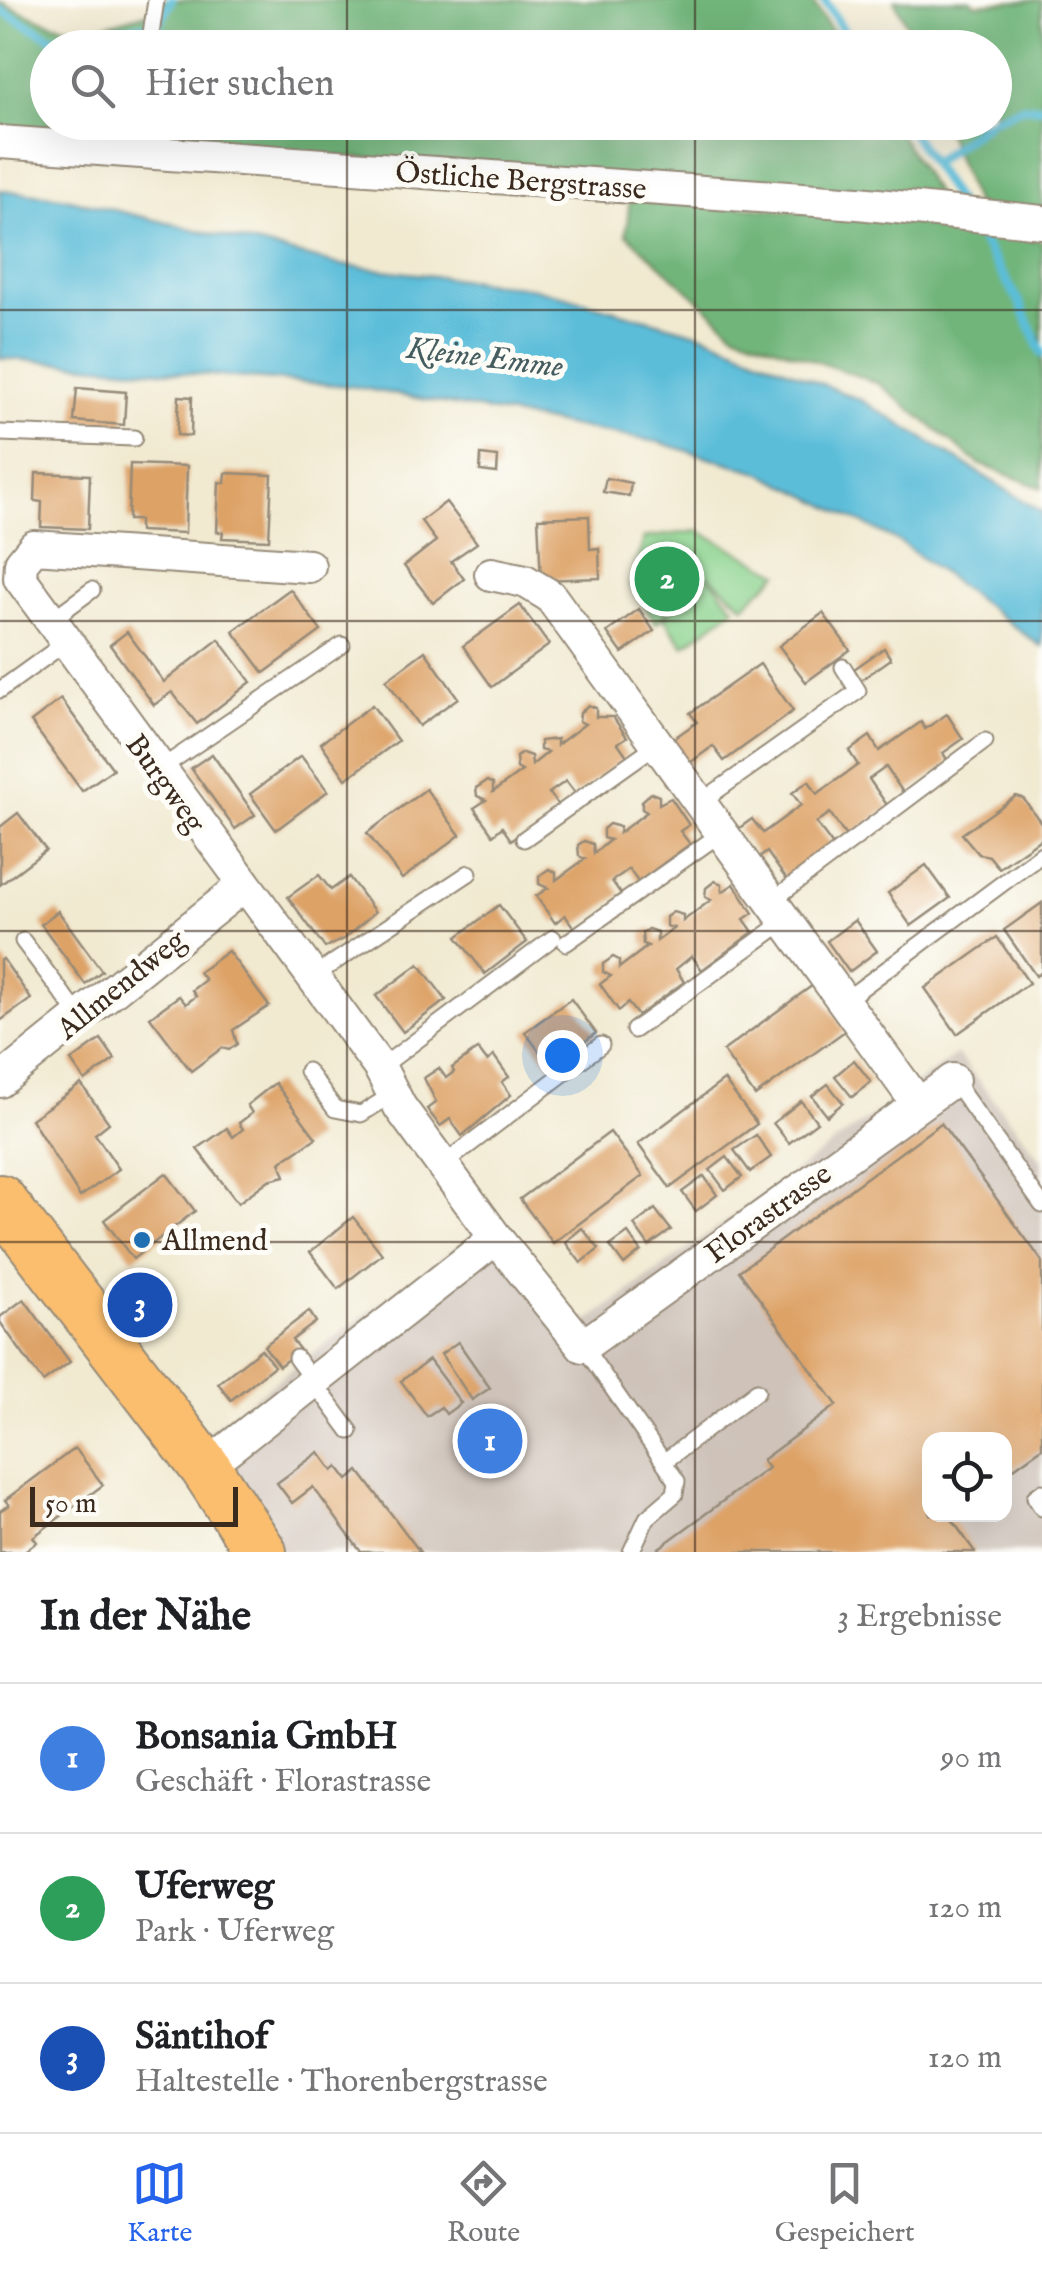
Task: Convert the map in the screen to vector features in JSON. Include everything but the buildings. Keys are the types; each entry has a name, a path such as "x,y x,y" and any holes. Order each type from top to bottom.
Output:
{"main road":[{"path":"0,1200 206,1467 261,1552"}],"street":[{"name":"Östliche Bergstrasse","path":"0,142 71,140"},
{"name":"Östliche Bergstrasse","path":"164,140 858,203 1026,222"},
{"name":"Burgweg","path":"309,566 34,548 21,563 20,578 312,977 496,1238"},
{"path":"490,574 525,580 550,596 918,1104"},
{"name":"Allmendweg","path":"0,1082 243,886"},
{"name":"Florastrasse","path":"584,1346 953,1080"},
{"path":"206,1467 304,1370 496,1238 584,1346"}],"lane":[{"path":"152,30 156,0"},
{"path":"0,433 134,438"},
{"path":"0,690 92,590"},
{"path":"157,770 342,645"},
{"path":"698,804 858,690 843,667"},
{"path":"634,1030 985,741"},
{"path":"524,839 656,745"},
{"path":"307,1071 335,1109 361,1114 386,1081 560,941 720,834"},
{"path":"844,1001 1042,854"},
{"path":"312,977 468,873"},
{"path":"23,942 80,1016"},
{"path":"444,1164 601,1045"},
{"path":"953,1080 1042,1206"},
{"path":"584,1346 677,1481 675,1494 647,1518 631,1552"},
{"path":"304,1370 350,1431"},
{"path":"665,1461 757,1390"},
{"path":"1042,1492 1035,1498 1042,1508"}],"shaded area":[{"path":"957,1054 1042,1160 1042,1552 273,1552 201,1437 476,1232 587,1322"}],"green space":[{"path":"160,0 811,0 831,30 30,30 30,133 0,131 0,2 45,21 77,27 93,27 157,10"},
{"path":"894,0 972,0 974,4 1042,0 1042,211 976,207 950,140 1012,140 1012,30 909,30"},
{"path":"119,140 903,140 941,202"},
{"path":"630,197 958,225 1042,241 1042,488 979,464 878,383 734,332 626,234"},
{"path":"699,531 779,573 744,606 706,573 735,608 684,646 664,618 686,595 656,623 630,585 644,538"}],"water":[{"name":"Kleine Emme","path":"0,190 61,197 341,265 534,288 705,335 863,401 1042,512 1042,647 900,542 759,472 658,442 350,386 0,358"}],"waterway":[{"path":"161,21 171,0"},
{"path":"824,0 843,30"},
{"path":"0,10 37,30"},
{"path":"118,30 146,26"},
{"path":"1012,111 1042,107"},
{"path":"917,140 958,204"},
{"path":"932,163 963,140"},
{"path":"969,221 1019,301 1042,353"}],"place":[{"name":"Uferweg","path":"667,579"},
{"name":"Allmend","path":"142,1240"},
{"name":"Säntihof","path":"140,1305"},
{"name":"Bonsania GmbH","path":"490,1441"}]}
